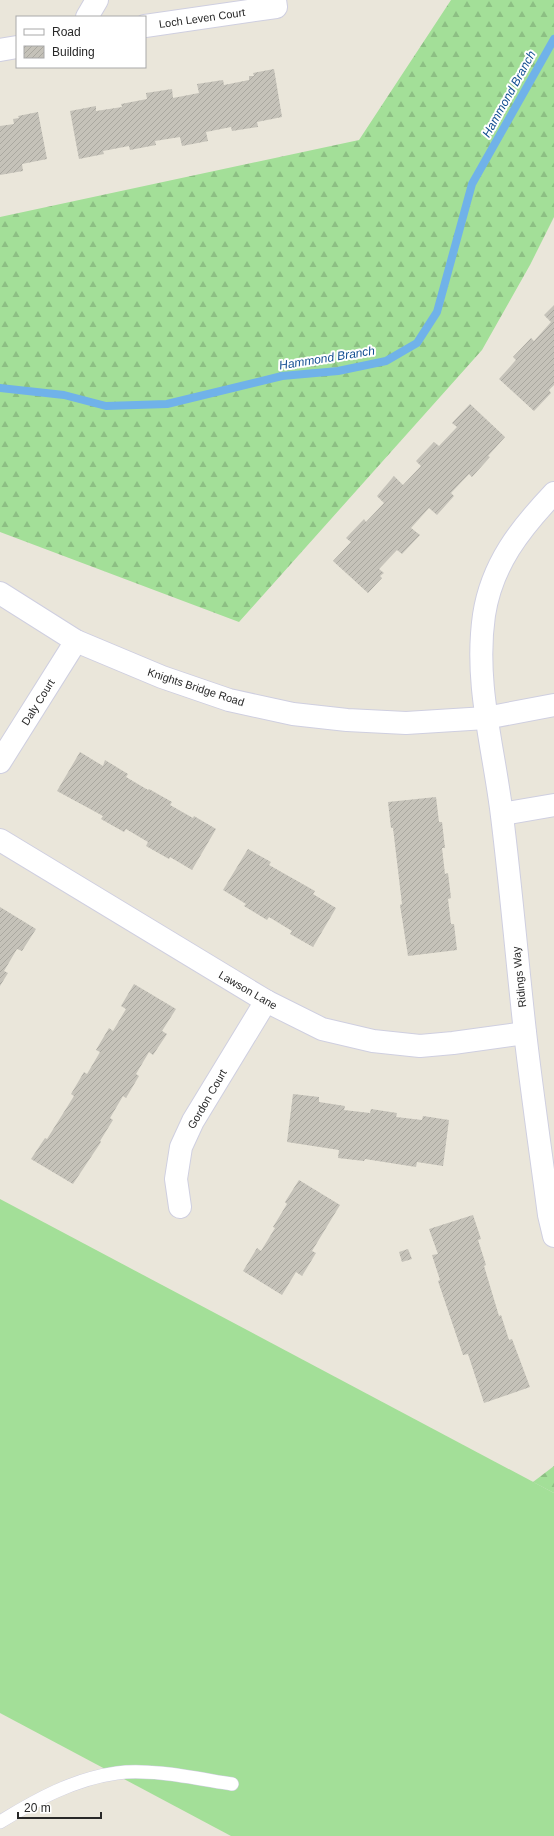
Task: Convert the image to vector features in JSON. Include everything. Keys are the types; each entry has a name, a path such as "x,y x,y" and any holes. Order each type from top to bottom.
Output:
{"street":[{"path":"88,16 97,0"},
{"name":"Loch Leven Court","path":"146,26 276,7 275,0"},
{"path":"0,50 16,47"},
{"name":"Ridings Way","path":"554,493 512,542 495,575 484,613 480,655 486,718 502,814 525,1033 549,1215 554,1236"},
{"name":"Knights Bridge Road","path":"0,593 76,642 162,678 229,700 293,714 347,720 406,723 486,718 554,705"},
{"name":"Daly Court","path":"0,762 76,642"},
{"path":"502,814 554,805"},
{"name":"Lawson Lane","path":"0,840 266,1001 322,1029 373,1041 420,1046 525,1033"},
{"name":"Gordon Court","path":"180,1206 176,1179 181,1147 193,1121 266,1001"}],"lane":[{"path":"0,1822 36,1800 75,1783 117,1772 146,1772 232,1784"}],"green space":[{"path":"451,0 554,0 554,217 530,265 482,350 239,622 0,532 0,217 359,140"},
{"path":"0,1199 554,1493 554,1836 231,1836 0,1713"},
{"path":"554,1466 554,1493 533,1482"}],"building":[{"path":"274,69 282,117 257,122 258,127 232,131 231,127 206,132 208,141 182,146 180,137 155,141 156,145 130,150 129,146 103,151 104,154 79,159 70,111 96,106 96,111 122,107 121,104 147,99 146,93 172,89 173,98 199,93 197,84 223,80 224,85 249,80 249,76 254,76 253,73"},
{"path":"38,112 47,159 22,164 23,171 0,175 0,126 14,124 13,119 19,118 18,116"},
{"path":"554,305 554,385 549,390 551,393 534,411 499,379 516,360 513,357 531,338 534,341 551,322 544,315"},
{"path":"470,404 505,437 472,477 469,474 451,493 454,496 437,515 429,508 411,528 420,535 402,554 397,550 379,569 384,573 380,576 382,578 368,593 333,561 351,542 346,538 364,519 366,522 384,503 377,496 394,476 403,485 421,466 416,461 434,442 439,446 457,427 452,423"},
{"path":"80,752 103,766 105,760 128,774 126,777 172,802 170,805 193,818 194,816 216,829 192,870 170,857 169,859 146,846 148,842 126,829 124,832 101,819 103,816 57,791"},
{"path":"436,797 439,822 442,822 445,848 442,848 445,874 448,873 451,898 448,899 451,924 454,924 457,950 408,956 400,905 402,904 393,828 391,828 388,802"},
{"path":"248,849 271,862 269,865 315,891 313,894 336,908 313,947 290,934 292,931 269,917 267,920 244,906 246,904 223,890"},
{"path":"0,907 36,929 22,951 17,949 4,971 8,973 0,986"},
{"path":"134,984 176,1009 162,1031 167,1034 153,1055 149,1052 136,1074 139,1076 126,1098 123,1096 110,1118 113,1120 100,1141 101,1142 73,1184 31,1159 45,1138 47,1139 74,1096 71,1094 84,1072 87,1074 100,1052 96,1050 109,1028 113,1031 126,1009 121,1006"},
{"path":"293,1094 319,1097 319,1102 345,1106 344,1110 370,1113 371,1109 397,1113 396,1117 422,1120 423,1116 449,1120 443,1166 417,1162 416,1167 365,1159 364,1161 338,1158 339,1150 287,1142"},
{"path":"299,1180 340,1205 312,1251 316,1253 302,1276 296,1272 282,1295 243,1271 257,1248 261,1251 287,1204 285,1202"},
{"path":"473,1215 481,1239 478,1240 486,1265 484,1266 499,1316 501,1315 509,1340 512,1339 530,1387 484,1403 468,1354 463,1355 438,1281 440,1280 432,1255 438,1254 429,1229"},
{"path":"408,1249 412,1259 402,1262 399,1252"}],"waterway":[{"name":"Hammond Branch","path":"0,388 64,395 106,406 167,404 282,376 338,371 386,361 417,343 437,312 472,184 554,39"}]}
